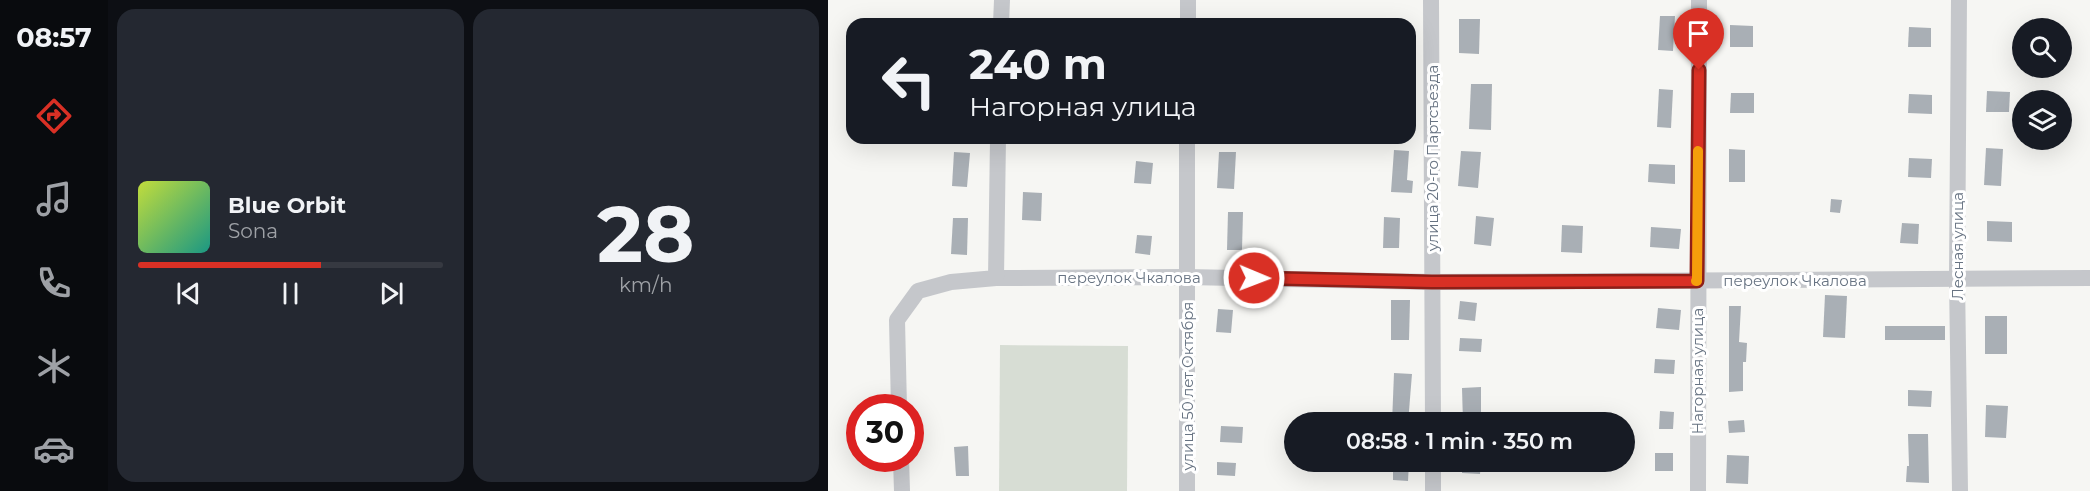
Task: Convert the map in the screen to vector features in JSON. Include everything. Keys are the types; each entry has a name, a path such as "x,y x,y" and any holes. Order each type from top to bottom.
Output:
{"street":[{"path":"1001,18 1002,0"},
{"path":"1188,0 1188,18"},
{"name":"улица 20-го Партсъезда","path":"1431,0 1433,412"},
{"name":"Нагорная улица","path":"1698,491 1699,0"},
{"name":"Лесная улица","path":"1959,0 1957,279 1960,491"},
{"path":"996,278 998,144"},
{"name":"улица 50 лет Октября","path":"1187,144 1187,491"},
{"name":"переулок Чкалова","path":"899,394 897,320 918,291 951,282 996,278 1186,277 1432,282 2090,278"},
{"path":"901,472 902,491"},
{"path":"1433,472 1433,491"}],"shaded area":[{"path":"1000,345 1128,346 1127,491 999,491"}],"building":[{"path":"1660,16 1675,16 1673,51 1658,50"},
{"path":"1459,19 1480,19 1479,54 1459,53"},
{"path":"1730,25 1753,26 1753,47 1730,47"},
{"path":"1909,27 1931,28 1931,47 1908,47"},
{"path":"1471,84 1492,84 1491,130 1469,129"},
{"path":"1659,89 1673,90 1671,128 1657,127"},
{"path":"1987,91 2010,92 2009,112 1986,112"},
{"path":"1731,93 1754,93 1754,113 1730,113"},
{"path":"1909,94 1932,95 1932,114 1908,113"},
{"path":"1986,148 2003,149 2001,186 1984,185"},
{"path":"1729,149 1745,150 1745,182 1729,182"},
{"path":"1394,150 1409,151 1407,180 1413,181 1412,193 1391,192"},
{"path":"1461,151 1481,152 1478,188 1458,186"},
{"path":"954,152 970,153 967,187 952,186"},
{"path":"1219,152 1236,152 1234,189 1217,188"},
{"path":"1909,158 1932,159 1931,178 1908,177"},
{"path":"1136,161 1153,163 1151,184 1134,183"},
{"path":"1649,164 1675,165 1675,184 1648,182"},
{"path":"1023,192 1042,193 1041,221 1022,220"},
{"path":"1831,199 1842,200 1840,213 1830,212"},
{"path":"1228,212 1243,212 1242,250 1227,250"},
{"path":"1476,216 1494,218 1491,246 1474,244"},
{"path":"1384,217 1400,218 1399,248 1383,248"},
{"path":"953,218 968,218 967,255 951,254"},
{"path":"1987,221 2012,222 2012,242 1987,241"},
{"path":"1902,223 1919,224 1918,244 1900,243"},
{"path":"1562,225 1583,226 1582,253 1561,252"},
{"path":"1651,227 1681,229 1679,249 1650,247"},
{"path":"1137,235 1152,236 1150,255 1135,253"},
{"path":"1825,295 1847,296 1845,338 1823,337"},
{"path":"1391,300 1410,300 1409,340 1391,340"},
{"path":"1460,301 1477,303 1475,321 1458,319"},
{"path":"1729,306 1741,306 1739,342 1747,343 1746,362 1743,362 1743,391 1729,392"},
{"path":"1658,308 1681,310 1679,330 1656,328"},
{"path":"1218,309 1233,310 1231,333 1216,332"},
{"path":"1985,316 2007,316 2007,354 1985,354"},
{"path":"1885,326 1945,326 1945,340 1885,340"},
{"path":"1460,338 1482,339 1481,352 1459,351"},
{"path":"1655,359 1675,360 1674,374 1654,373"},
{"path":"1394,373 1412,374 1409,412 1392,412"},
{"path":"1481,387 1481,412 1463,412 1462,388"},
{"path":"1908,390 1932,391 1931,407 1908,406"},
{"path":"1986,405 2008,406 2006,438 1985,437"},
{"path":"1660,411 1674,412 1673,429 1659,429"},
{"path":"1744,420 1745,432 1729,433 1728,421"},
{"path":"1221,426 1243,427 1242,443 1220,442"},
{"path":"1908,434 1928,434 1929,483 1906,482 1907,466 1909,466"},
{"path":"968,446 969,476 956,476 954,447"},
{"path":"1655,453 1673,453 1673,471 1655,471"},
{"path":"1727,455 1749,456 1748,484 1726,483"},
{"path":"1217,462 1236,463 1235,476 1217,475"},
{"path":"1393,472 1408,472 1408,481 1393,480"},
{"path":"1462,472 1480,472 1480,474"}],"slow traffic":[{"path":"1696,281 1698,151"}],"route":[{"path":"1254,278 1432,282 1697,281 1699,70"}]}
